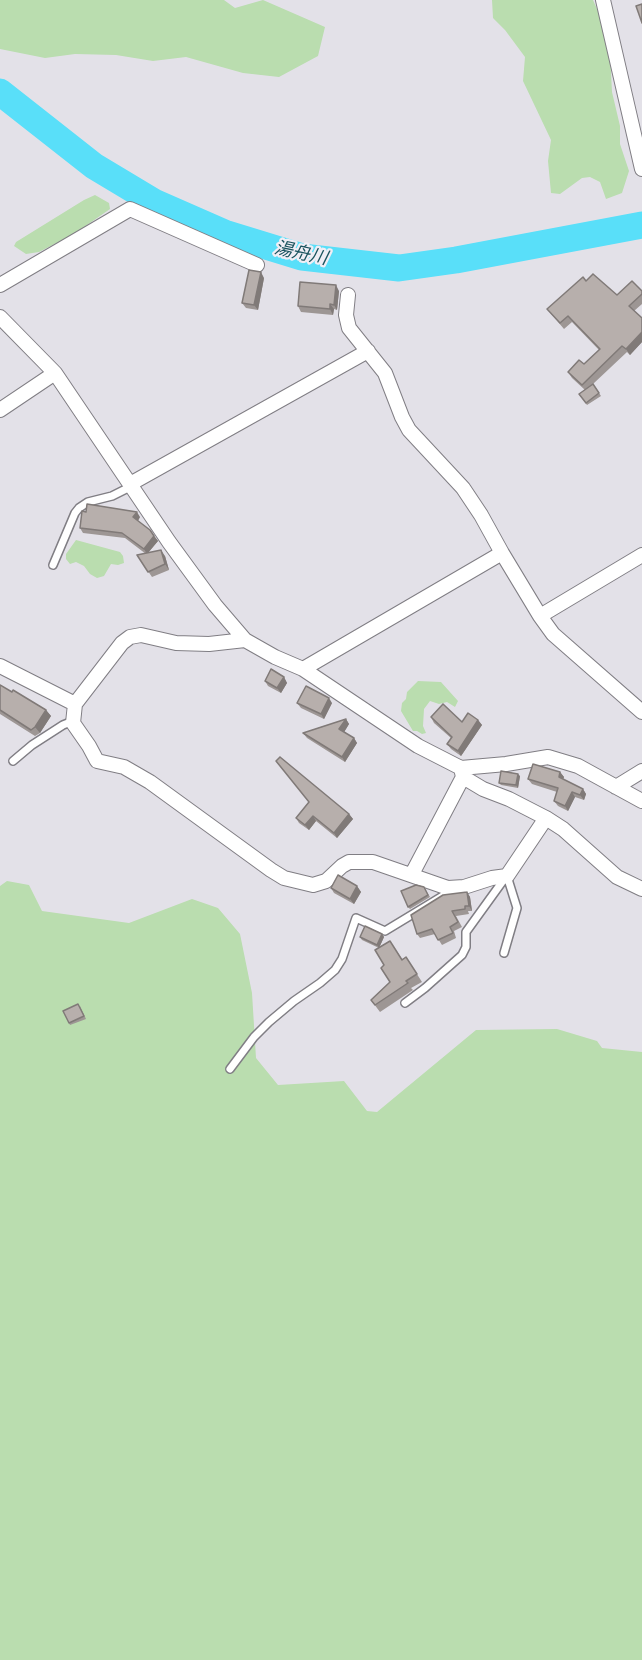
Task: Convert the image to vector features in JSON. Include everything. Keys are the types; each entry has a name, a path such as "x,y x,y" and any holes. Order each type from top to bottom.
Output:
{"street":[{"path":"603,0 642,169"},
{"path":"0,285 130,209 257,265"},
{"path":"348,295 346,315 349,328 385,373 409,430 463,488 481,514 540,616 553,634 642,712"},
{"path":"0,317 55,373 215,605 245,640 303,669 418,746 462,772 483,789 546,818 563,829 617,877 642,889"},
{"path":"131,485 368,351"},
{"path":"0,410 55,373"},
{"path":"303,669 502,553"},
{"path":"540,616 642,555"},
{"path":"245,640 209,644 176,643 141,635 130,637 122,643 75,704 68,723 97,761 124,767 150,782 284,878 313,885 326,881 349,862 373,861 448,888 507,876 546,818"},
{"path":"0,666 75,704"},
{"path":"462,772 548,757 578,766 642,801"},
{"path":"616,788 642,771"},
{"path":"412,874 462,772"}],"lane":[{"path":"53,565 79,508 88,502 112,496 131,485"},
{"path":"14,760 32,745 68,723"},
{"path":"504,953 517,908 507,876"},
{"path":"405,1003 462,955 466,947 466,932 507,876"},
{"path":"230,1069 254,1037 269,1022 294,1000 335,970 342,958 356,918 385,931 456,888"}],"green space":[{"path":"0,0 224,0 235,8 263,0 325,27 318,56 279,77 243,73 186,57 153,61 116,55 75,54 45,58 0,49"},
{"path":"492,0 593,0 601,18 610,52 612,92 620,126 620,144 629,171 622,193 606,199 600,182 590,177 582,178 560,194 551,193 548,161 551,140 523,81 525,57 493,18"},
{"path":"95,195 109,203 110,209 74,234 39,252 26,254 14,246 16,242"},
{"path":"76,540 120,552 124,563 111,564 104,576 97,578 90,574 84,566 76,562 70,564 66,559 66,554"},
{"path":"418,681 441,682 458,701 455,707 447,702 439,704 430,701 424,709 423,726 426,733 422,734 413,731 401,711 407,692"},
{"path":"7,881 29,885 42,911 129,923 192,899 218,908 240,934 252,993 256,1058 278,1085 344,1081 367,1111 377,1112 476,1030 557,1029 597,1041 602,1048 642,1052 642,1660 0,1660 0,886"}],"building":[{"path":"642,4 642,23 636,6"},
{"path":"249,270 261,272 254,305 242,303"},
{"path":"593,274 617,295 632,281 642,291 642,294 629,306 642,318 642,332 626,349 622,346 582,385 568,372 579,360 584,364 600,349 568,316 560,323 547,309 583,277 586,281"},
{"path":"300,282 336,285 334,305 330,304 330,309 298,306"},
{"path":"593,384 599,393 586,403 579,394"},
{"path":"87,504 137,512 133,517 154,536 144,549 122,533 80,528 82,511 86,512"},
{"path":"161,550 165,564 148,572 137,555"},
{"path":"271,669 284,677 277,688 265,681"},
{"path":"0,685 12,692 13,690 46,710 35,727 31,730 0,710"},
{"path":"306,686 329,698 321,714 297,703"},
{"path":"443,704 462,722 468,713 478,720 458,751 447,744 452,737 431,717"},
{"path":"346,719 339,729 354,738 342,757 303,733"},
{"path":"280,757 349,814 334,833 313,816 305,825 296,818 309,802 276,761"},
{"path":"533,764 560,772 559,777 583,789 580,795 572,792 565,806 554,801 558,788 528,779"},
{"path":"501,771 518,774 516,785 499,783"},
{"path":"338,875 357,886 350,899 331,888"},
{"path":"416,885 424,887 428,895 408,907 401,891"},
{"path":"467,892 469,906 452,911 458,922 450,927 453,933 438,940 432,929 417,934 411,915 443,895"},
{"path":"365,926 382,934 377,945 360,937"},
{"path":"390,941 402,960 406,957 417,974 406,981 408,983 375,1005 371,1000 390,982 381,968 384,965 375,950"},
{"path":"78,1004 84,1016 69,1023 63,1011"}],"waterway":[{"name":"湯舟川","path":"0,92 94,166 154,202 227,234 302,257 399,268 456,260 642,225"}]}
